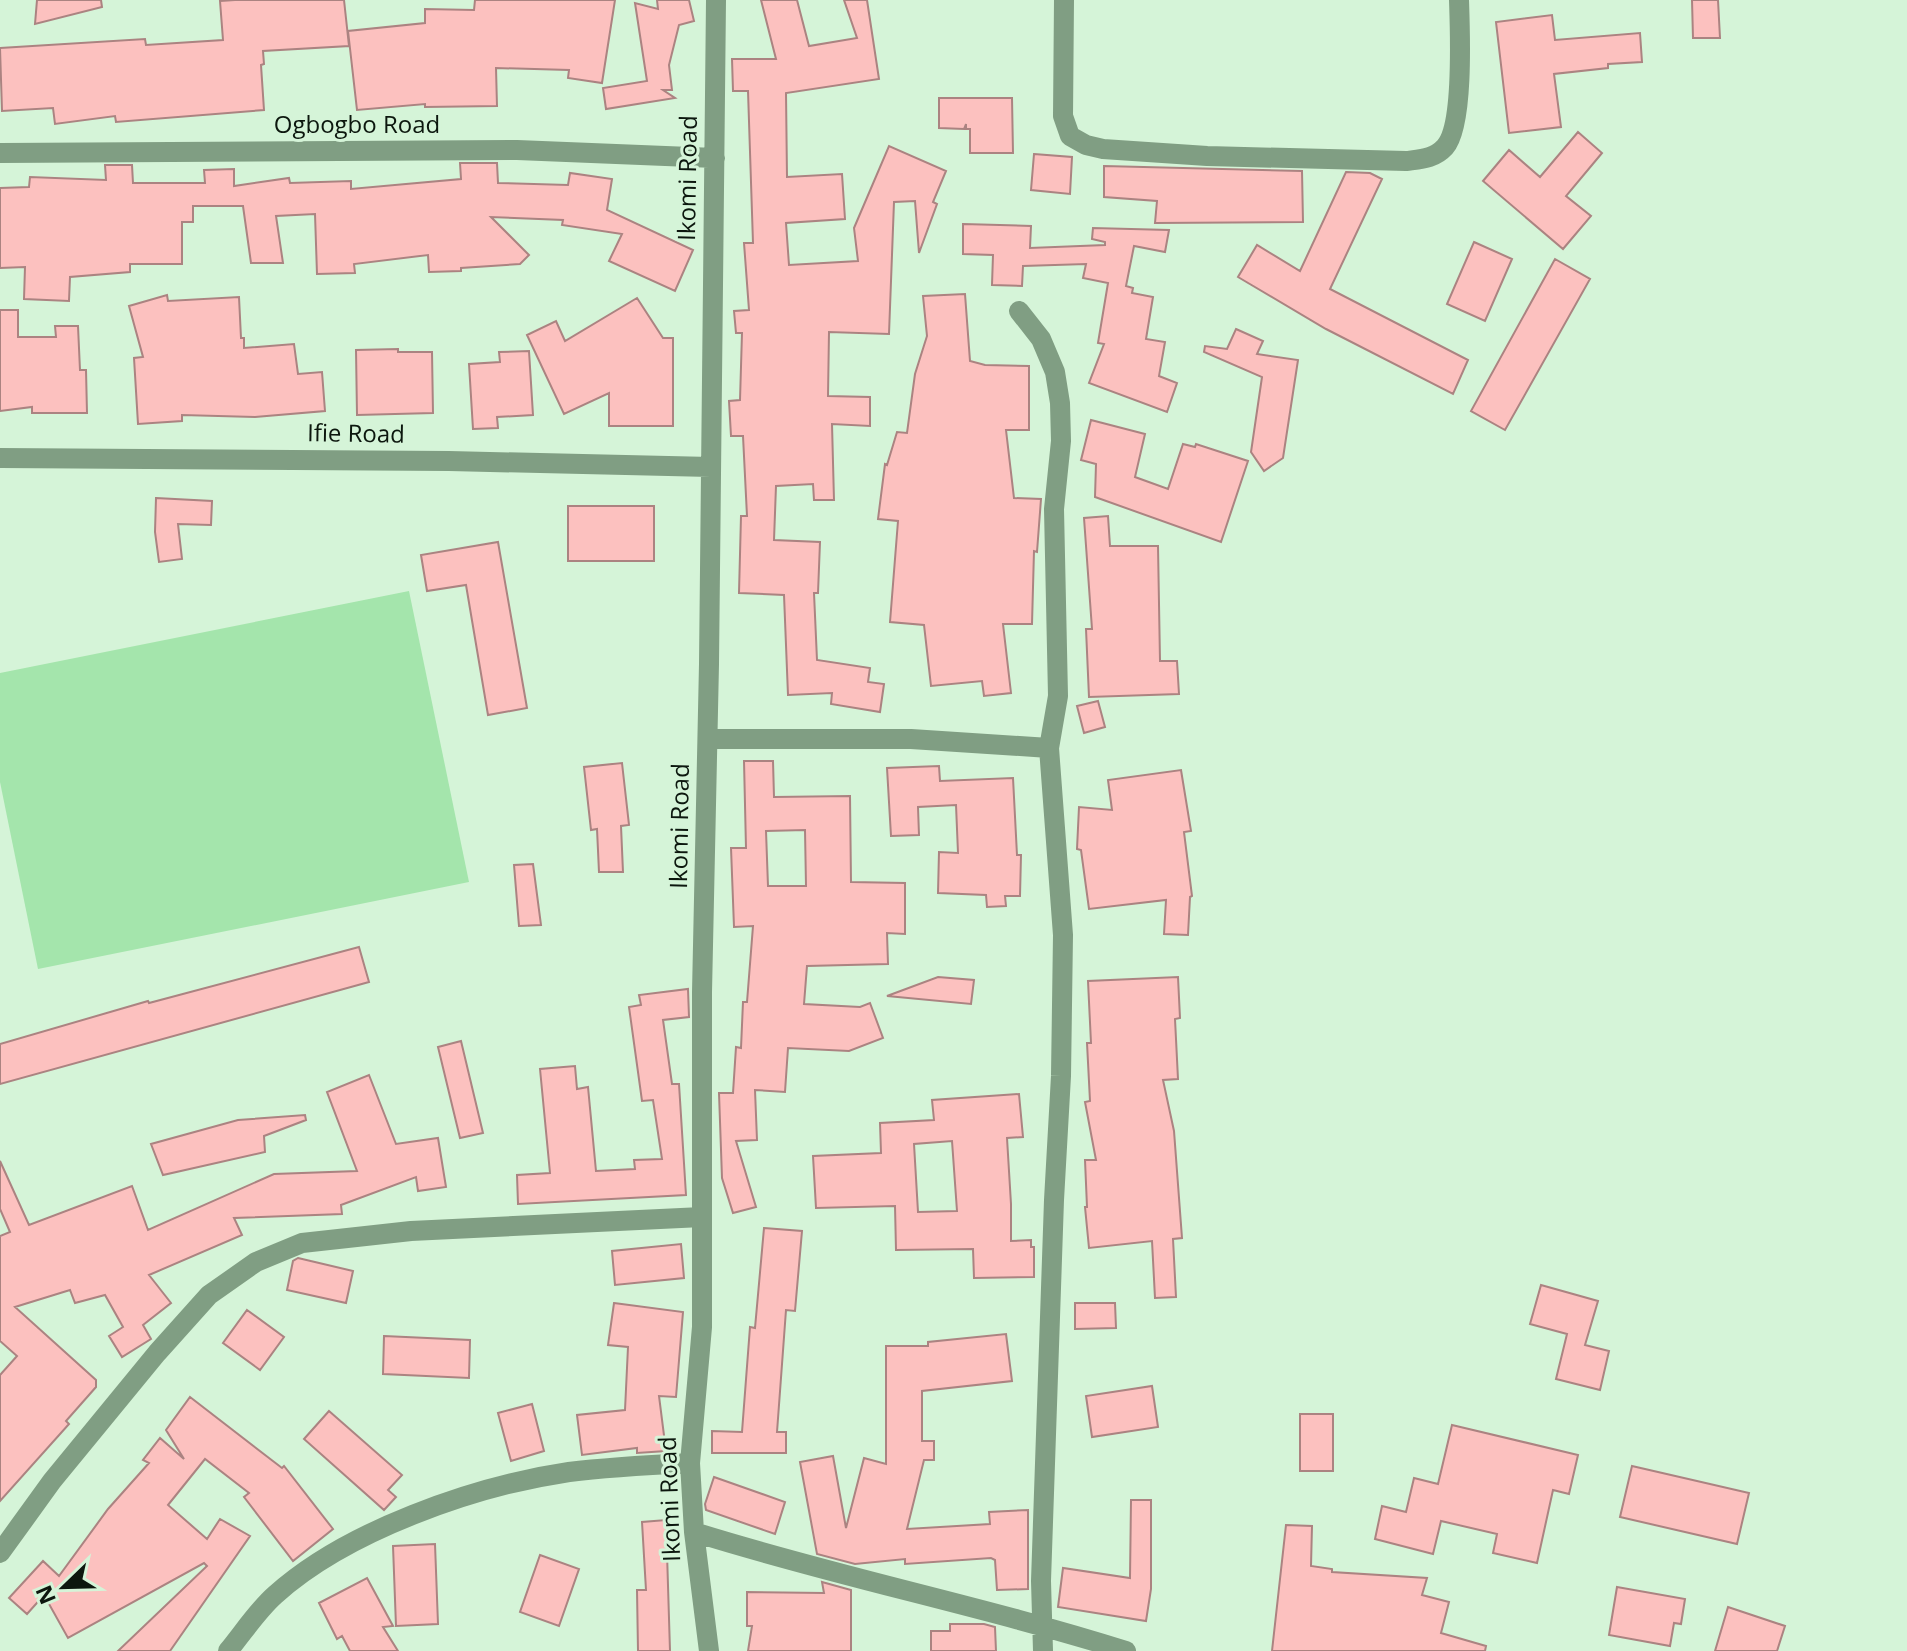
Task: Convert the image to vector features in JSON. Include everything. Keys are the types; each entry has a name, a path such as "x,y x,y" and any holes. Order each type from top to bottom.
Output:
{"street":[{"name":"Ikomi Road","path":"709,1651 694,1532 690,1463 702,1327 702,992 708,739 716,0"},
{"path":"1064,0 1063,116 1070,136 1086,145 1103,149 1207,156 1406,161 1429,158 1438,153 1448,145 1453,131 1458,97 1459,0"},
{"name":"Ogbogbo Road","path":"0,153 517,150 715,158"},
{"path":"1019,311 1041,339 1055,372 1061,441 1054,509 1058,696 1049,748 1063,935 1061,1076 1041,1581 1043,1651"},
{"name":"Ifie Road","path":"0,458 433,460 711,467"},
{"path":"708,739 911,739 1049,748"},
{"path":"0,1553 52,1481 167,1341 209,1295 256,1262 302,1243 411,1231 702,1217"},
{"path":"228,1651 274,1596 318,1563 367,1533 509,1485 567,1473 690,1463"},
{"path":"694,1532 778,1558 1044,1625 1126,1651"}],"green space":[{"path":"409,591 469,882 38,969 0,782 0,673"}],"building":[{"path":"37,0 101,0 102,7 35,24"},
{"path":"344,0 349,46 263,51 264,110 116,122 115,116 55,124 53,108 2,111 0,48 145,39 146,45 223,40 220,1"},
{"path":"475,0 615,0 602,83 568,78 569,70 496,68 497,106 425,107 425,104 357,110 348,31 425,23 425,9 474,10"},
{"path":"657,0 689,0 694,21 679,25 669,65 672,90 663,90 675,98 606,109 603,88 647,81 635,3 658,9"},
{"path":"761,0 797,0 809,46 857,38 844,0 867,0 879,79 786,93 787,177 842,174 845,219 786,223 789,265 858,261 854,228 889,146 946,171 933,202 937,204 919,253 915,201 894,202 889,334 829,332 828,396 870,397 870,426 832,424 834,500 814,500 813,484 776,486 774,540 820,542 818,593 814,593 817,660 870,668 868,682 884,684 880,712 831,704 832,693 788,695 784,595 739,593 741,516 747,516 743,436 731,436 729,401 740,400 742,333 736,333 734,311 749,310 744,243 753,243 748,91 733,91 732,59 776,59"},
{"path":"1692,0 1718,0 1720,38 1693,38"},
{"path":"1552,15 1555,40 1640,33 1642,62 1608,64 1608,68 1554,74 1561,127 1509,133 1496,22"},
{"path":"939,98 1012,98 1013,153 970,153 970,129 966,129 966,124 964,129 939,128"},
{"path":"1578,132 1602,153 1566,196 1591,216 1563,249 1483,181 1509,150 1540,177"},
{"path":"1034,154 1072,157 1070,194 1031,190"},
{"path":"460,163 497,163 498,183 568,185 570,173 612,179 607,210 693,250 675,291 609,261 622,234 562,225 563,220 491,217 529,255 520,264 429,272 428,255 354,264 355,273 317,274 315,214 276,216 283,263 251,263 243,206 193,206 193,222 182,222 182,264 130,264 130,272 70,277 69,301 24,299 25,267 0,268 0,188 29,187 30,177 106,180 105,165 132,165 133,183 205,183 204,170 234,169 234,186 289,178 290,183 351,181 351,189 461,179"},
{"path":"1104,166 1302,171 1303,222 1155,223 1157,201 1104,197"},
{"path":"1346,172 1370,173 1382,179 1330,289 1468,360 1453,394 1326,329 1238,277 1257,245 1300,271"},
{"path":"963,224 1031,226 1030,248 1105,245 1105,242 1092,239 1093,228 1169,230 1165,252 1134,246 1126,286 1133,288 1132,293 1153,297 1146,339 1165,342 1159,376 1177,383 1167,412 1089,383 1104,344 1098,343 1108,283 1083,278 1086,264 1023,266 1022,286 992,285 993,255 963,254"},
{"path":"1474,242 1512,259 1485,321 1447,304"},
{"path":"1555,259 1590,279 1505,430 1471,411"},
{"path":"965,294 970,361 985,365 1029,366 1029,430 1006,430 1014,498 1041,499 1037,552 1034,551 1032,624 1003,624 1011,693 984,696 982,681 931,686 924,625 890,622 898,521 878,519 885,464 897,432 907,433 915,374 927,336 923,296"},
{"path":"167,295 168,301 239,297 244,348 294,344 298,374 322,372 325,411 255,417 182,415 182,421 138,424 134,358 143,357 129,306"},
{"path":"637,298 663,338 673,338 673,426 609,426 609,393 564,414 527,335 556,321 565,341"},
{"path":"0,310 18,310 18,337 56,337 55,326 78,326 80,370 86,370 87,413 32,413 32,407 0,411"},
{"path":"1236,329 1263,341 1257,354 1298,360 1283,458 1264,471 1251,452 1262,377 1204,352 1205,346 1227,349"},
{"path":"398,349 398,352 432,352 433,413 357,415 356,350"},
{"path":"529,351 533,415 497,417 498,428 473,429 469,364 500,362 499,352"},
{"path":"1091,420 1145,434 1135,477 1168,489 1183,444 1195,447 1196,444 1248,461 1221,542 1095,497 1096,464 1081,460"},
{"path":"156,498 212,501 211,525 178,524 182,559 159,562 155,532"},
{"path":"568,506 654,506 654,561 568,561"},
{"path":"1108,516 1110,546 1158,546 1160,661 1177,661 1179,694 1089,697 1086,629 1092,629 1084,518"},
{"path":"498,542 527,708 488,715 466,585 427,591 421,555"},
{"path":"1098,701 1105,727 1084,733 1077,706"},
{"path":"744,761 773,761 774,797 850,796 851,882 905,883 905,934 887,933 888,964 807,966 804,1004 860,1007 870,1003 883,1038 849,1051 788,1048 785,1092 755,1090 757,1140 736,1141 756,1207 733,1213 722,1178 719,1093 733,1093 736,1047 741,1048 743,1002 747,1002 753,926 734,927 731,848 746,848","holes":["805,830 806,886 768,886 766,831"]},
{"path":"622,763 629,825 621,826 623,872 599,872 597,829 591,830 584,767"},
{"path":"939,766 940,781 1013,778 1017,855 1021,855 1020,896 1005,896 1006,906 987,907 986,895 938,893 939,852 958,853 956,805 918,807 919,835 891,836 887,768"},
{"path":"1181,770 1191,831 1184,832 1192,896 1188,935 1164,934 1166,900 1089,909 1081,850 1077,849 1079,807 1112,810 1108,780"},
{"path":"533,864 541,925 519,926 514,865"},
{"path":"359,947 369,982 0,1084 0,1044 148,1001"},
{"path":"938,977 974,980 971,1004 887,996"},
{"path":"1178,977 1180,1018 1175,1019 1178,1079 1163,1080 1174,1131 1182,1238 1173,1239 1176,1297 1155,1298 1152,1241 1089,1248 1085,1160 1096,1160 1085,1102 1090,1101 1088,981"},
{"path":"688,989 689,1017 663,1020 672,1084 679,1084 686,1195 518,1204 517,1175 550,1173 540,1069 575,1066 577,1089 588,1087 596,1171 635,1169 634,1160 662,1159 653,1100 642,1101 629,1007 641,1005 639,995"},
{"path":"461,1041 483,1133 460,1138 438,1047"},
{"path":"369,1075 396,1144 438,1138 446,1187 418,1191 416,1177 341,1205 342,1214 234,1218 242,1235 149,1275 171,1303 143,1325 151,1339 122,1357 109,1336 123,1327 105,1295 75,1303 70,1290 15,1307 96,1380 96,1387 66,1421 69,1424 0,1501 0,1375 17,1356 0,1341 0,1236 10,1232 0,1209 0,1161 29,1225 132,1186 148,1230 274,1174 357,1171 327,1092"},
{"path":"1019,1094 1023,1137 1007,1138 1011,1241 1031,1240 1031,1247 1034,1247 1034,1277 974,1278 973,1249 896,1250 895,1206 816,1208 813,1156 881,1153 880,1123 934,1120 932,1100","holes":["952,1141 957,1211 918,1212 914,1144"]},
{"path":"305,1115 306,1120 264,1136 265,1152 163,1175 151,1144 238,1120"},
{"path":"764,1228 802,1231 795,1311 786,1310 777,1432 786,1432 786,1453 712,1453 712,1431 742,1432 750,1327 755,1328"},
{"path":"681,1244 684,1278 615,1285 612,1251"},
{"path":"298,1258 353,1271 346,1303 287,1290 293,1261"},
{"path":"1541,1285 1598,1301 1585,1345 1609,1351 1600,1390 1556,1379 1567,1334 1530,1324"},
{"path":"614,1303 683,1312 676,1397 659,1396 666,1451 637,1453 637,1448 582,1455 577,1415 625,1410 628,1347 608,1345"},
{"path":"1075,1303 1115,1303 1116,1328 1075,1329"},
{"path":"247,1310 284,1337 260,1370 223,1343"},
{"path":"1006,1334 1012,1381 922,1391 922,1441 934,1441 934,1460 924,1460 907,1529 990,1524 989,1512 1028,1510 1028,1589 997,1590 995,1560 991,1558 905,1564 905,1559 855,1564 817,1554 800,1462 833,1456 846,1528 864,1458 886,1464 886,1346 928,1346 928,1342"},
{"path":"384,1336 470,1340 469,1378 383,1374"},
{"path":"1152,1386 1158,1427 1092,1437 1086,1396"},
{"path":"190,1397 282,1468 284,1466 333,1529 293,1561 244,1497 249,1493 205,1459 168,1505 207,1539 220,1519 250,1536 170,1651 118,1651 207,1566 204,1563 68,1638 44,1595 27,1614 9,1598 43,1561 59,1576 108,1509 149,1463 143,1460 160,1438 184,1459 166,1430"},
{"path":"532,1404 544,1451 511,1461 498,1413"},
{"path":"329,1411 402,1475 388,1490 396,1497 384,1510 304,1439"},
{"path":"1300,1414 1333,1414 1333,1471 1300,1471"},
{"path":"1452,1425 1578,1455 1569,1494 1553,1490 1537,1563 1493,1553 1497,1534 1441,1521 1433,1554 1375,1539 1382,1506 1406,1512 1414,1478 1438,1484"},
{"path":"1632,1466 1749,1493 1737,1544 1620,1517"},
{"path":"714,1477 785,1502 775,1534 706,1510"},
{"path":"1131,1500 1151,1500 1151,1589 1146,1621 1058,1607 1063,1568 1130,1578"},
{"path":"666,1520 670,1651 638,1651 637,1590 646,1590 642,1522"},
{"path":"1286,1525 1312,1526 1311,1566 1332,1569 1332,1572 1427,1578 1422,1595 1449,1602 1441,1633 1486,1646 1485,1651 1272,1651"},
{"path":"435,1544 438,1624 396,1626 393,1546"},
{"path":"540,1555 579,1569 559,1626 520,1612"},
{"path":"367,1578 393,1626 383,1627 398,1651 350,1651 342,1636 337,1639 319,1603"},
{"path":"822,1582 851,1590 851,1651 748,1651 752,1626 747,1626 747,1592 824,1593"},
{"path":"1617,1587 1685,1599 1681,1624 1674,1623 1670,1646 1609,1635"},
{"path":"1728,1607 1785,1626 1777,1651 1715,1651"},
{"path":"950,1624 995,1627 996,1651 931,1651 931,1631 950,1631"}]}
